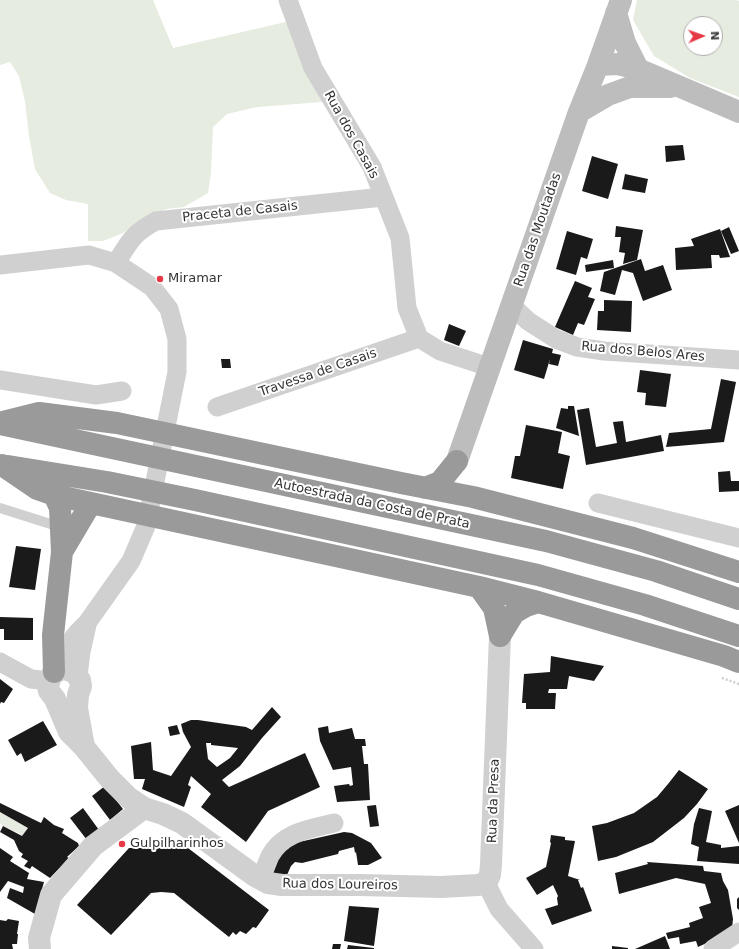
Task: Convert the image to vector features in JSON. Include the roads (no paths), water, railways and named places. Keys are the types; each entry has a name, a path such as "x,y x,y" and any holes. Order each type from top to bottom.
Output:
{"highway":[{"path":"0,423 39,413 117,423 474,497 633,538 739,572"},
{"name":"Autoestrada da Costa de Prata","path":"0,423 546,541 656,570 739,599"},
{"path":"425,488 440,482 457,461"},
{"path":"457,461 464,482 474,497"},
{"path":"1,465 107,482 195,500 538,575 645,605 739,636"},
{"path":"1,465 37,489 54,494 479,587 538,602 739,662"},
{"path":"54,494 60,508 62,552 53,634 62,682"},
{"path":"62,552 88,508 100,505"},
{"path":"479,587 494,608 500,636"},
{"path":"500,636 514,613 526,606 538,602"}],"main road":[{"name":"Rua das Moutadas","path":"457,461 579,112 619,6"},
{"path":"619,6 625,43 634,78"},
{"path":"598,65 613,79 634,78 678,86 739,112"},
{"path":"579,112 634,78"}],"street":[{"name":"Rua dos Casais","path":"288,0 313,68 372,167 400,238 407,308 419,338"},
{"name":"Praceta de Casais","path":"116,263 132,238 141,229 156,221 383,197"},
{"path":"0,265 89,255 116,263 152,287 169,310 177,339 177,372 146,526 131,561 87,623 81,652 62,682 31,679 0,662"},
{"name":"Rua dos Belos Ares","path":"511,304 534,325 556,339 577,347 604,351 739,360"},
{"path":"419,338 440,351 489,367"},
{"name":"Travessa de Casais","path":"217,408 419,338"},
{"path":"0,380 96,395 122,391"},
{"path":"598,503 739,538"},
{"name":"Rua da Presa","path":"486,883 490,875 491,864 500,636"},
{"name":"Rua dos Loureiros","path":"62,682 69,732 84,747 108,778 129,798 144,808 163,814 182,823 255,876 268,883 282,885 360,884 441,887 478,885 486,883"},
{"path":"40,949 39,938 52,895 93,846 144,808"},
{"path":"261,879 271,855 279,844 286,838 299,832 334,823"},
{"path":"486,883 499,909 534,949"},
{"path":"713,949 739,932"}],"lane":[{"path":"0,508 60,527"}],"place":[{"name":"Miramar","path":"160,279"},
{"name":"Gulpilharinhos","path":"122,844"}]}
